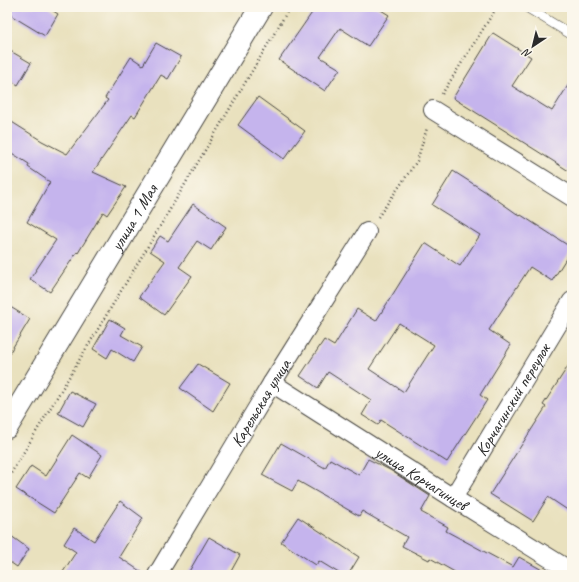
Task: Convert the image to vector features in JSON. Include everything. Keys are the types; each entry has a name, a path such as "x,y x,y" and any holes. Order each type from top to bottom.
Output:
{"street":[{"name":"улица 1 Мая","path":"7,427 261,7"},
{"path":"433,110 572,197"},
{"name":"Карельская улица","path":"157,575 272,383 367,232"},
{"name":"Корчагинский переулок","path":"453,498 572,301"},
{"name":"улица Корчагинцев","path":"272,383 572,572"}],"lane":[{"path":"526,7 572,35"}],"path":[{"path":"7,480 290,7"},
{"path":"367,232 417,161 433,110 497,7"}],"building":[{"path":"7,7 47,7 58,14 45,36 7,13"},
{"path":"316,7 376,7 389,15 368,46 340,28 320,57 340,69 325,91 279,60"},
{"path":"493,33 531,57 512,86 552,111 572,79 572,173 453,98"},
{"path":"156,43 181,57 168,79 161,75 135,117 132,115 93,172 126,187 107,215 103,212 78,253 77,252 50,292 30,279 56,240 27,222 50,182 28,167 29,164 7,150 7,119 42,141 67,154 108,100 105,98 131,57 143,65"},
{"path":"7,49 31,63 18,85 7,78"},
{"path":"258,97 305,131 284,159 238,125"},
{"path":"453,171 520,216 521,215 572,248 552,281 530,267 489,330 511,345 480,395 487,400 447,462 381,420 378,425 362,415 371,400 328,372 318,388 300,376 324,340 334,346 357,309 376,321 425,243 460,266 480,235 432,205","holes":["399,323 434,345 404,392 369,369"]},
{"path":"193,204 226,227 211,250 197,241 179,267 192,276 164,315 139,297 165,261 150,251 160,236 168,241"},
{"path":"7,305 30,319 7,357"},
{"path":"110,319 125,328 121,335 142,347 133,362 112,349 107,358 93,349"},
{"path":"572,360 572,513 548,497 533,521 490,494 546,407 543,405"},
{"path":"198,364 230,383 213,411 180,388"},
{"path":"70,391 96,404 83,427 58,413"},
{"path":"72,435 102,455 88,478 80,473 54,513 16,489 31,466 46,476"},
{"path":"281,443 325,468 330,459 359,475 368,459 390,470 430,496 421,512 448,527 446,531 513,567 519,557 551,575 460,575 430,558 429,560 402,546 407,537 362,511 359,516 298,481 292,491 262,475"},
{"path":"120,501 143,518 119,557 146,575 61,575 76,552 64,544 74,528 94,541"},
{"path":"298,517 359,557 348,575 342,575 319,561 316,565 281,542"},
{"path":"7,533 29,549 17,567 7,560"},
{"path":"209,537 240,555 229,575 187,575"}]}
